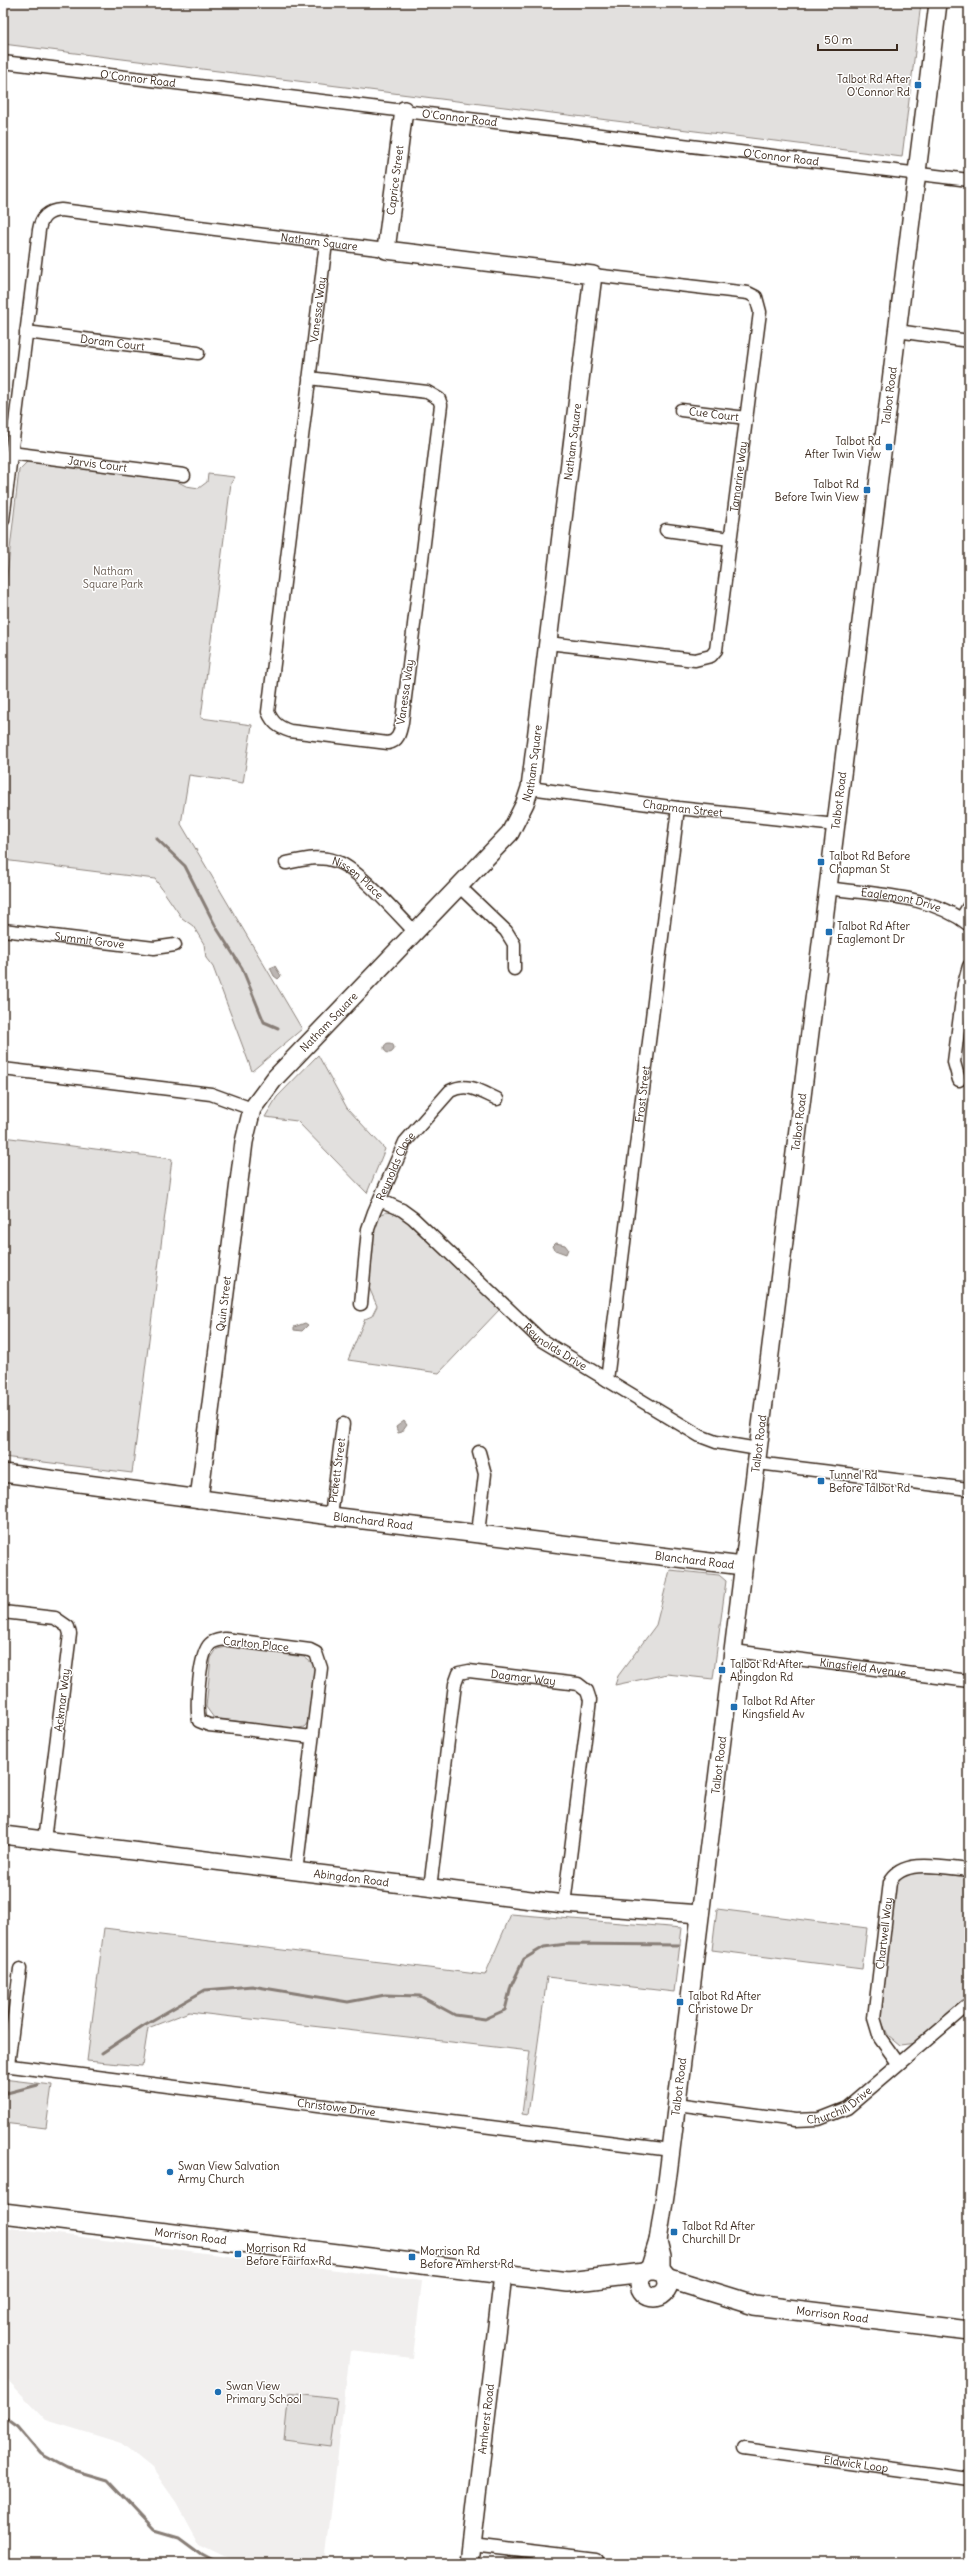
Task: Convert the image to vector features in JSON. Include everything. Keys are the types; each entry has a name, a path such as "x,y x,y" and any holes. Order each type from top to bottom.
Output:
{"main road":[{"name":"Morrison Road","path":"3,2213 568,2282 593,2280 655,2280 697,2288 754,2305 969,2331"}],"street":[{"name":"Talbot Road","path":"655,2280 658,2241 677,2104 734,1651 743,1566 938,3"},
{"name":"O'Connor Road","path":"3,62 969,180"},
{"name":"Caprice Street","path":"386,250 404,110"},
{"name":"Natham Square","path":"3,520 40,222 48,212 54,210 593,275 530,788 525,803 510,833 460,887 414,931 275,1078 252,1109"},
{"name":"Vanessa Way","path":"309,378 427,392 439,398 441,405 402,722 398,738 394,742 388,743 290,731 280,728 273,722 268,712 309,378 326,243"},
{"name":"Tamarine Way","path":"548,643 695,660 711,656 719,642 730,539 760,312 756,297 739,291 593,275"},
{"path":"897,331 969,341"},
{"name":"Doram Court","path":"26,332 198,353"},
{"name":"Cue Court","path":"682,410 746,418"},
{"name":"Jarvis Court","path":"11,453 184,475"},
{"path":"666,530 730,539"},
{"name":"Chapman Street","path":"530,788 678,808 730,812 836,825"},
{"name":"Frost Street","path":"607,1380 678,808"},
{"name":"Nissen Place","path":"286,863 314,858 341,863 358,876 414,931"},
{"path":"460,887 506,931 514,944 514,969"},
{"name":"Eaglemont Drive","path":"828,888 918,902 965,922"},
{"path":"965,922 969,906"},
{"name":"Summit Grove","path":"3,930 154,948 175,945"},
{"path":"959,1080 954,1062 964,984 969,966"},
{"path":"3,1069 211,1094 252,1109"},
{"name":"Reynolds Close","path":"361,1304 368,1229 405,1142 450,1091 458,1087 467,1086 496,1099"},
{"name":"Quin Street","path":"199,1499 244,1142 252,1109"},
{"name":"Reynolds Drive","path":"380,1200 402,1210 413,1218 541,1340 700,1436 757,1456 969,1489"},
{"name":"Pickett Street","path":"331,1516 343,1424"},
{"path":"478,1534 485,1474 479,1452"},
{"name":"Blanchard Road","path":"3,1472 331,1516 743,1566"},
{"name":"Ackmar Way","path":"3,1612 55,1618 68,1627 70,1634 44,1840"},
{"name":"Carlton Place","path":"296,1872 321,1668 316,1653 310,1650 225,1639 210,1644 204,1653 196,1711 199,1721 209,1725 312,1737"},
{"name":"Kingsfield Avenue","path":"734,1651 969,1681"},
{"name":"Dagmar Way","path":"430,1888 455,1684 459,1673 469,1671 578,1684 587,1691 590,1700 564,1904"},
{"name":"Abingdon Road","path":"3,1835 564,1904 700,1914"},
{"name":"Chartwell Way","path":"898,2063 880,2038 874,2018 890,1882 902,1870 913,1867 969,1870"},
{"path":"6,2065 20,1969"},
{"name":"Churchill Drive","path":"677,2104 795,2120 819,2119 839,2112 853,2103 898,2063 969,2004"},
{"name":"Christowe Drive","path":"6,2065 671,2150"},
{"name":"Amherst Road","path":"469,2563 503,2275"},
{"name":"Eldwick Loop","path":"744,2449 969,2479"},
{"path":"471,2545 597,2560"}],"shaded area":[{"path":"275,966 281,976 278,979 274,976 270,968"},
{"path":"389,1043 394,1048 389,1053 384,1048"},
{"path":"556,1243 565,1245 568,1249 566,1254 555,1250 553,1246"},
{"path":"305,1323 308,1325 302,1331 294,1330 294,1327"},
{"path":"404,1421 407,1425 402,1432 398,1433 396,1427"},
{"name":"Swan View Primary School","path":"3,2227 422,2281 413,2358 350,2351 325,2563 256,2563 232,2560 199,2544 176,2502 152,2468 121,2443 46,2420 3,2375"}],"green space":[{"path":"3,3 921,3 902,157 3,44"},
{"name":"Natham Square Park","path":"29,460 167,476 186,486 199,488 207,482 208,474 235,477 231,483 201,718 252,725 243,783 189,775 181,824 302,1029 252,1071 213,967 206,958 204,944 193,926 182,918 155,879 3,860 3,611 19,470"},
{"path":"318,1055 347,1108 385,1149 367,1193 297,1121 265,1117 277,1097"},
{"path":"3,1137 172,1159 132,1473 3,1457"},
{"path":"386,1212 396,1213 409,1221 500,1309 439,1373 348,1360 365,1319 372,1316 377,1306 368,1285 372,1237 378,1217"},
{"path":"670,1570 719,1575 726,1581 713,1679 667,1674 615,1685 618,1676 656,1625"},
{"path":"227,1647 304,1657 312,1663 316,1671 310,1720 304,1727 294,1729 214,1718 206,1707 211,1658 217,1649"},
{"path":"917,1872 969,1876 969,1998 916,2043 900,2045 888,2035 879,2016 896,1885 904,1875"},
{"path":"717,1909 867,1928 862,1969 712,1950"},
{"path":"511,1914 682,1928 674,1992 547,1977 528,2115 522,2114 530,2051 189,2012 148,2028 142,2066 87,2061 104,1928 485,1975"},
{"path":"3,2079 52,2085 46,2128 3,2123"},
{"path":"289,2393 337,2399 330,2446 284,2440"}],"waterway":[{"path":"156,838 185,866 216,927 242,968 264,1022 278,1028"},
{"path":"102,2053 144,2025 205,1990 252,1986 348,2002 385,1995 420,1996 455,2015 485,2019 505,2010 511,1986 524,1959 544,1947 566,1944 679,1945"},
{"path":"3,2094 38,2085"},
{"path":"3,2416 18,2427 41,2454 67,2468 108,2480 155,2530 179,2537 202,2554 219,2563"}],"place":[{"name":"Talbot Rd After O'Connor Rd","path":"918,85"},
{"name":"Talbot Rd After Twin View","path":"889,447"},
{"name":"Talbot Rd Before Twin View","path":"867,490"},
{"name":"Talbot Rd Before Chapman St","path":"821,862"},
{"name":"Talbot Rd After Eaglemont Dr","path":"829,932"},
{"name":"Tunnel Rd Before Talbot Rd","path":"821,1481"},
{"name":"Talbot Rd After Abingdon Rd","path":"722,1670"},
{"name":"Talbot Rd After Kingsfield Av","path":"734,1707"},
{"name":"Talbot Rd After Christowe Dr","path":"680,2002"},
{"name":"Swan View Salvation Army Church","path":"170,2172"},
{"name":"Talbot Rd After Churchill Dr","path":"674,2232"},
{"name":"Morrison Rd Before Fairfax Rd","path":"238,2254"},
{"name":"Morrison Rd Before Amherst Rd","path":"412,2257"},
{"name":"Swan View Primary School","path":"218,2392"}]}
